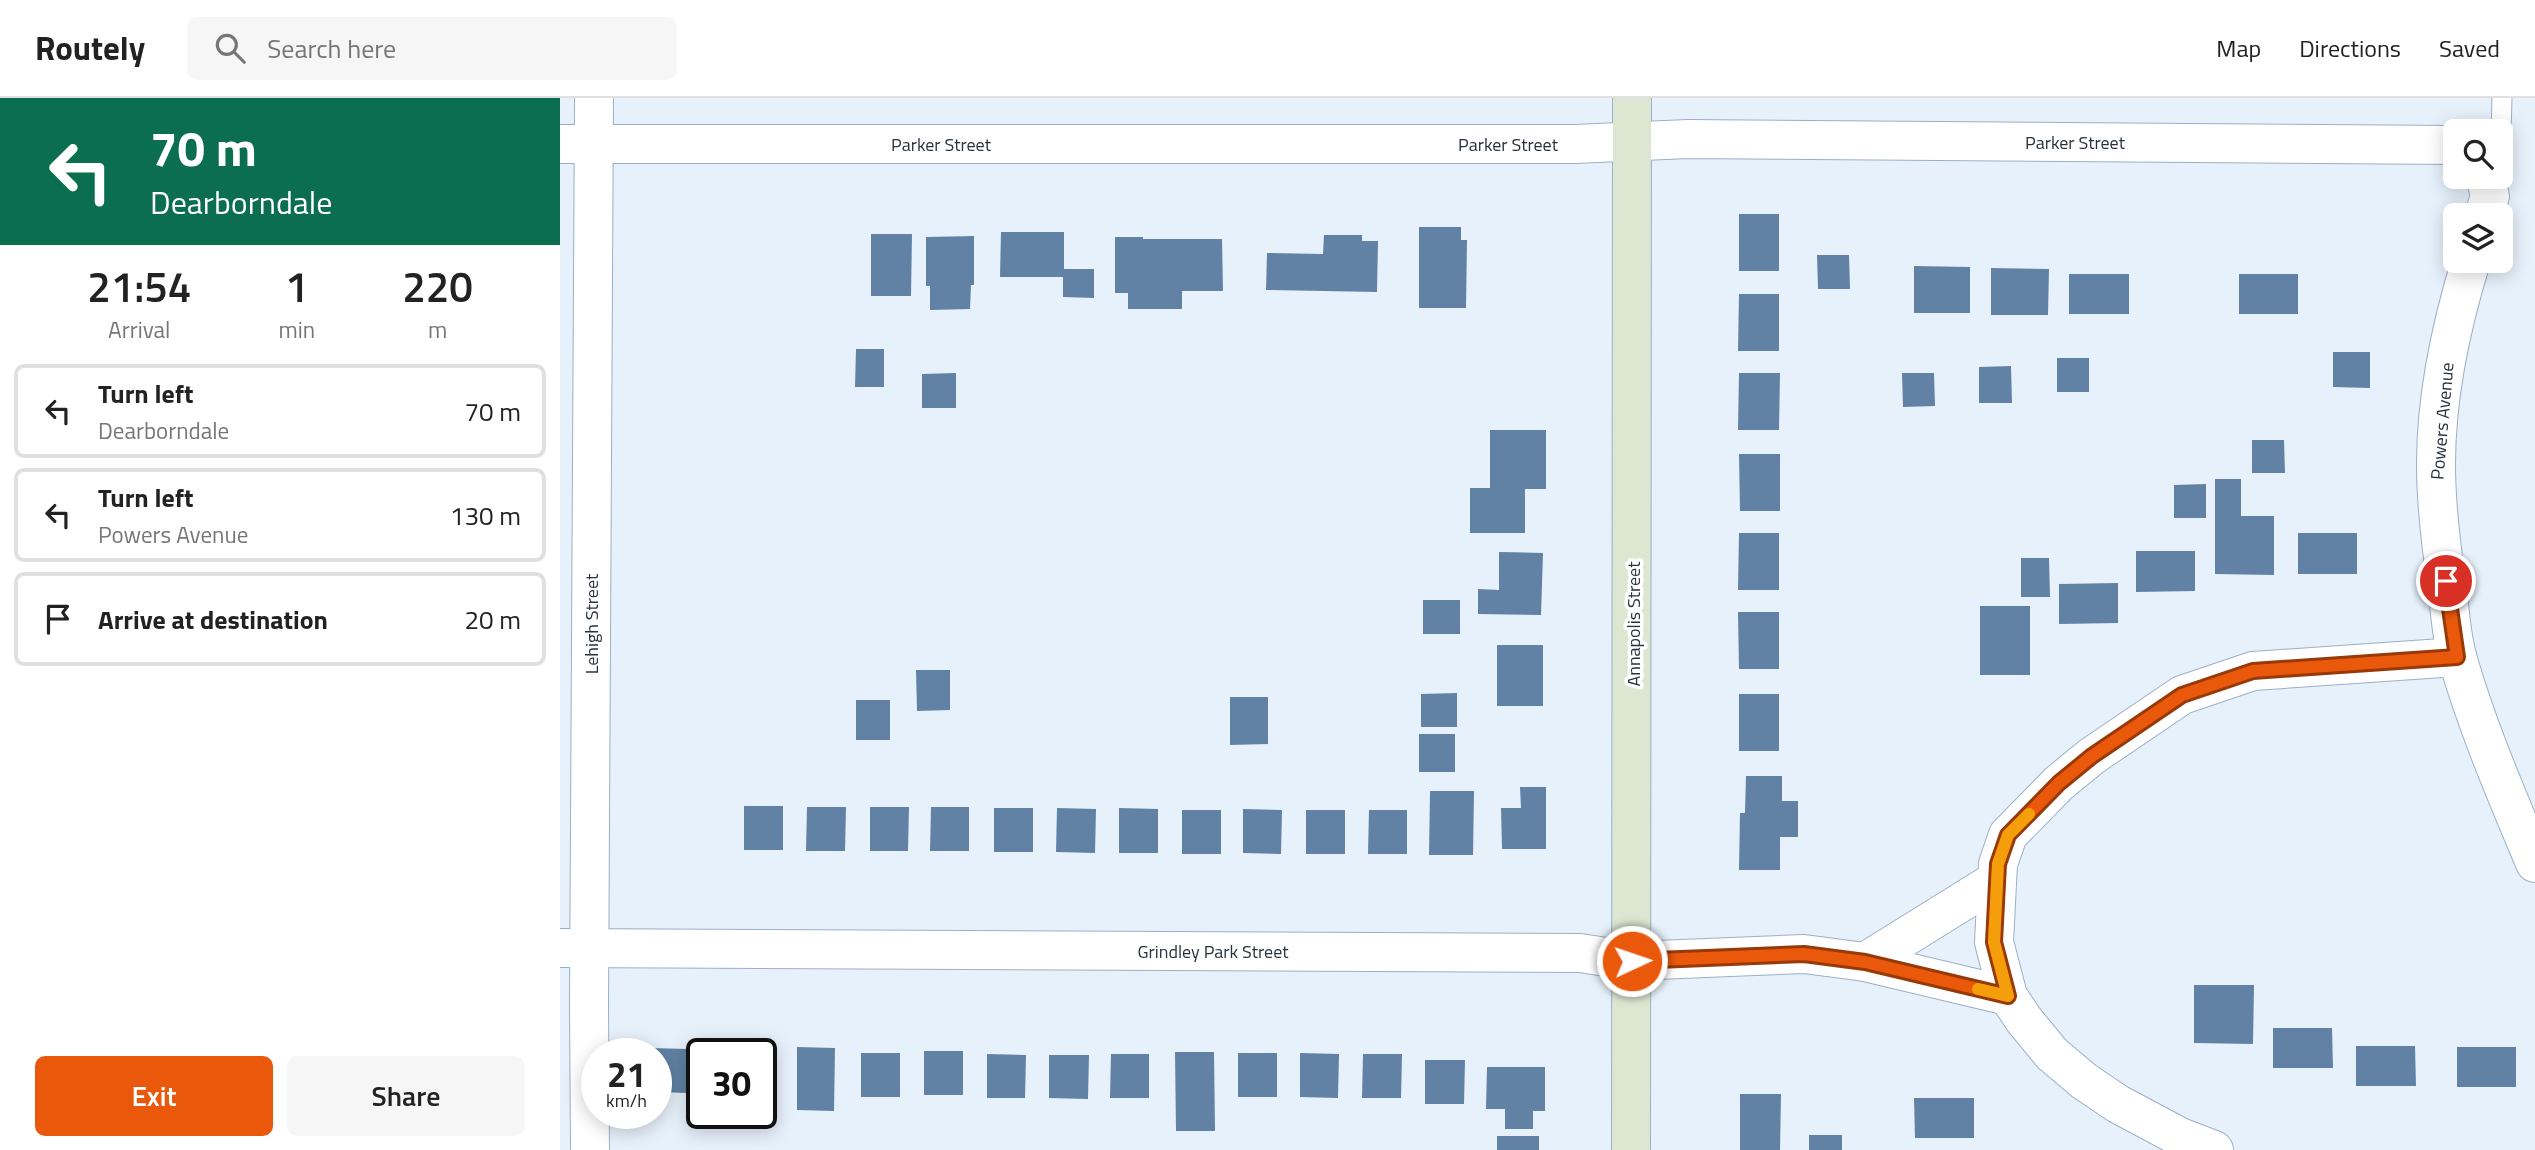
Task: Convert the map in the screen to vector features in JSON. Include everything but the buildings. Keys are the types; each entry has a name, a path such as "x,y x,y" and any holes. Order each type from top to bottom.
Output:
{"street":[{"name":"Lehigh Street","path":"590,1150 574,948 577,144 594,98"},
{"name":"Annapolis Street","path":"1631,1150 1632,98"},
{"name":"Parker Street","path":"577,144 1575,144 1702,139 2443,145"},
{"name":"Powers Avenue","path":"2468,273 2445,370 2436,464 2438,527 2457,657 2491,760 2535,863"},
{"path":"2214,1150 2180,1137 2118,1104 2084,1081 2052,1054 2008,996 1994,942 1998,864 2008,835 2059,783 2092,756 2182,695 2253,671 2457,657"},
{"path":"1865,962 1997,880"},
{"name":"Grindley Park Street","path":"574,948 1580,953 1632,961 1804,954 1865,962 2008,996"}],"lane":[{"path":"2501,119 2502,98"}],"slow traffic":[{"path":"1978,989 2008,996 1994,942 1998,864 2008,835 2029,814"}],"route":[{"path":"1632,961 1804,954 1865,962 2008,996 1994,942 1998,864 2008,835 2059,783 2092,756 2182,695 2253,671 2457,657 2446,581"}]}
